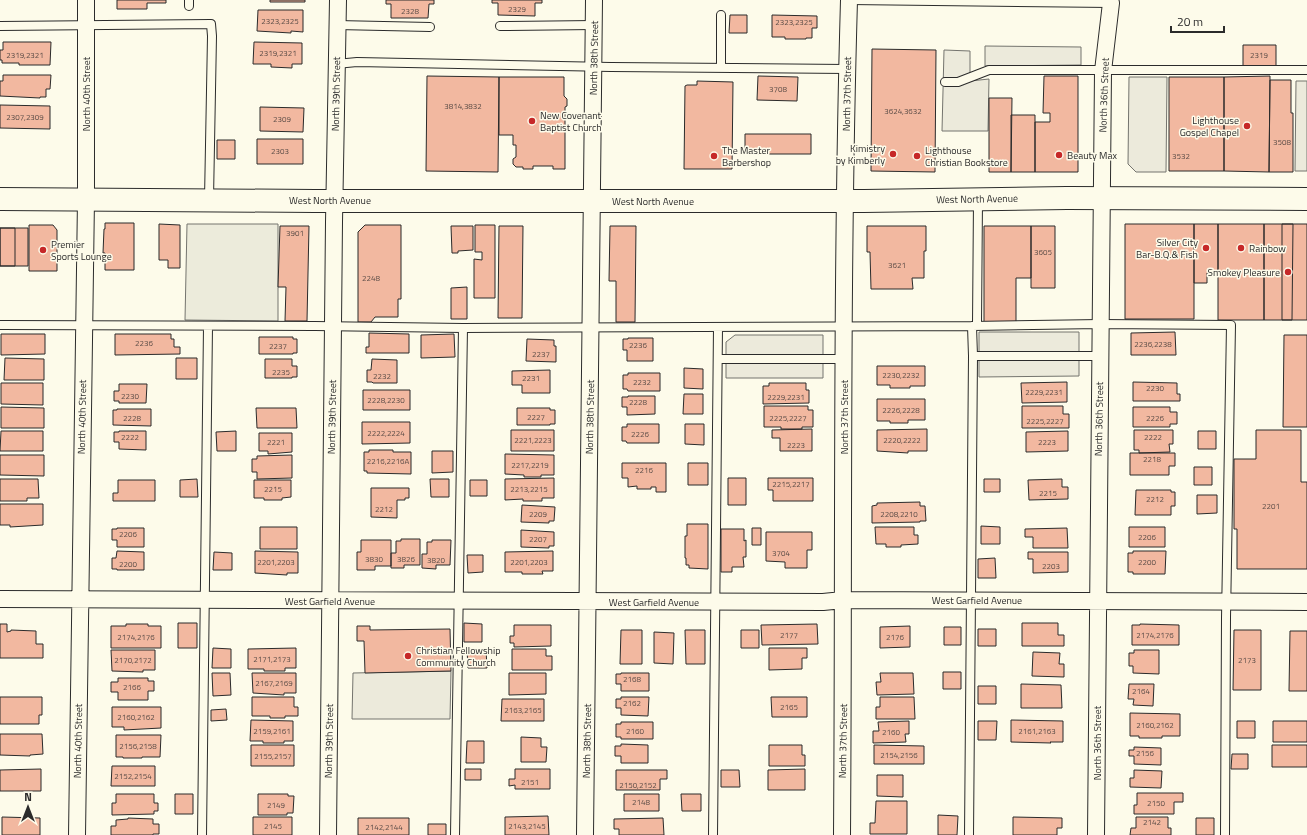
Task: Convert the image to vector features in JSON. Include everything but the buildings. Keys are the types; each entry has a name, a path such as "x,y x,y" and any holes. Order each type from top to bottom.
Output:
{"main road":[{"name":"West North Avenue","path":"0,199 846,201 1101,198 1307,200"}],"street":[{"name":"North 40th Street","path":"77,835 79,600 86,199 86,0"},
{"name":"North 39th Street","path":"328,835 334,200 338,0"},
{"name":"North 38th Street","path":"585,835 594,0"},
{"name":"North 37th Street","path":"842,835 844,327 849,0"},
{"name":"North 36th Street","path":"1096,835 1103,71 1111,1"},
{"name":"West Garfield Avenue","path":"0,599 588,602 832,602 843,600 972,600 1307,602"}],"lane":[{"path":"849,0 1111,1"},
{"path":"721,15 721,68"},
{"path":"0,26 211,24 210,200"},
{"path":"337,25 430,27"},
{"path":"500,26 594,26"},
{"path":"336,64 357,62 847,70"},
{"path":"945,82 958,82 989,70 1307,70"},
{"path":"969,835 973,356 978,199"},
{"path":"0,326 591,328 1231,324 1226,602 1225,835"},
{"path":"202,835 208,326"},
{"path":"713,835 718,327"},
{"path":"455,835 463,328"},
{"path":"973,356 1100,356"},
{"path":"718,358 844,359"}],"shaded area":[{"path":"985,46 1081,47 1081,65 985,66"},
{"path":"944,50 970,51 970,81 989,79 988,131 942,131"},
{"path":"1129,77 1167,77 1166,172 1136,172 1128,164"},
{"path":"1296,81 1307,81 1307,171 1295,171"},
{"path":"187,224 278,224 278,321 185,320"},
{"path":"979,332 1079,332 1079,376 979,377"},
{"path":"735,335 823,335 823,378 726,378 726,342"},
{"path":"451,671 450,719 352,719 353,673"}],"place":[{"name":"New Covenant Baptist Church","path":"532,121"},
{"name":"Lighthouse Gospel Chapel","path":"1247,126"},
{"name":"Kimistry by Kimberly","path":"893,154"},
{"name":"Beauty Max","path":"1059,155"},
{"name":"The Master Barbershop","path":"714,156"},
{"name":"Lighthouse Christian Bookstore","path":"917,156"},
{"name":"Silver City Bar-B.Q.& Fish","path":"1206,248"},
{"name":"Rainbow","path":"1241,248"},
{"name":"Premier Sports Lounge","path":"43,250"},
{"name":"Smokey Pleasure","path":"1288,272"},
{"name":"Christian Fellowship Community Church","path":"408,656"}]}
